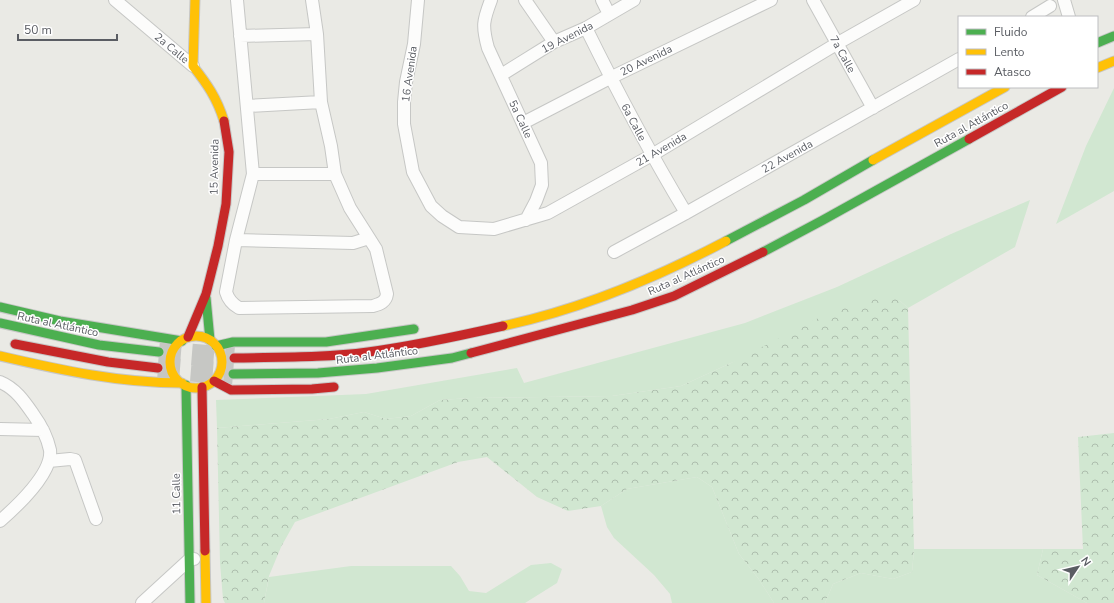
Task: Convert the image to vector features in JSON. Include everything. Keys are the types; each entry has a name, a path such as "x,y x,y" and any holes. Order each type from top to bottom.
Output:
{"main road":[{"path":"193,66 195,0"},
{"path":"1098,43 1114,36"},
{"path":"1098,68 1114,61"},
{"name":"15 Avenida","path":"185,339 206,294 218,246 226,204 229,152 226,127 218,104 208,85 193,66"},
{"name":"Ruta al Atlántico","path":"234,358 302,357 368,352 456,336 526,321 584,304 636,284 704,253 804,200 876,158 1003,88"},
{"name":"Ruta al Atlántico","path":"233,374 318,373 377,368 452,358 632,310 674,296 716,276 830,216 1060,88"},
{"name":"15 Avenida","path":"206,294 213,343"},
{"path":"562,300 584,304"},
{"path":"0,306 60,321 185,339 196,336 203,337 213,343 220,352 222,360 221,368 214,381 202,387 194,388 184,384 176,377 172,370 172,354 176,347 185,339"},
{"name":"Ruta al Atlántico","path":"0,324 99,345 159,352"},
{"path":"555,341 573,326"},
{"path":"213,343 326,342 427,327"},
{"path":"6,342 101,361 158,368"},
{"path":"0,356 52,368 121,380 156,384 184,384"},
{"path":"214,381 231,390 312,389 343,386"},
{"name":"11 Calle","path":"184,384 190,559 190,603"},
{"path":"202,387 206,603"}],"street":[{"name":"2a Calle","path":"115,0 193,66"},
{"path":"238,0 253,174 235,245 226,292 230,301 239,308 373,306 383,302 387,298 387,294 376,249 350,208 335,174 331,146 321,102 312,0"},
{"name":"16 Avenida","path":"413,172 404,124 404,102 406,82 414,44 418,0"},
{"name":"5a Calle","path":"490,0 484,19 484,34 488,48 541,163 542,185 526,220"},
{"path":"525,0 554,42"},
{"path":"602,0 609,14"},
{"name":"19 Avenida","path":"501,75 554,42 586,28 634,0"},
{"name":"20 Avenida","path":"522,123 610,78 771,0"},
{"name":"7a Calle","path":"813,0 873,108"},
{"name":"21 Avenida","path":"413,172 431,206 442,216 459,227 494,228 548,213 652,155 838,43 914,0"},
{"path":"1064,0 1069,16"},
{"path":"1034,16 1051,8"},
{"name":"6a Calle","path":"586,28 610,78 686,213"},
{"path":"240,36 316,34"},
{"name":"22 Avenida","path":"614,252 958,60"},
{"path":"247,106 321,102"},
{"path":"253,174 335,174"},
{"path":"218,246 353,243 369,238"},
{"path":"0,382 17,393 27,406 44,430 50,450 49,461 42,476 26,495 0,521"},
{"path":"0,429 44,430"},
{"path":"49,461 74,460 96,519"},
{"path":"142,603 190,559 206,558"}],"green space":[{"path":"1114,88 1114,191 1056,224 1086,146"},
{"path":"1030,200 1015,247 908,308 899,300 731,363 681,386 612,396 470,398 440,400 411,416 386,419 364,412 329,419 217,428 216,400 366,394 517,368 524,383 745,323 837,287 951,234"},
{"path":"889,295 899,300 908,308 914,549 912,572 893,579 861,573 833,584 825,603 774,603 758,578 739,554 712,487 697,477 627,489 601,506 568,511 537,497 487,457 458,462 295,522 281,547 269,576 264,603 225,603 223,599 220,563 217,428 329,419 364,412 386,419 411,416 440,400 470,398 612,396 681,386 731,363 830,312"},
{"path":"1114,433 1114,603 1087,603 1037,575 1043,549 1083,549 1078,437"},
{"path":"697,477 712,487 739,554 758,578 774,603 672,603 670,594 654,575 614,538 607,527 601,506 627,489"},
{"path":"914,549 1043,549 1037,575 1087,603 825,603 833,584 861,573 893,579 912,572"},
{"path":"551,563 562,569 557,583 525,603 264,603 269,577 351,566 451,566 460,576 469,591 486,593 531,565"}],"tunnel":[{"path":"159,352 234,358"},
{"path":"158,368 233,374"}],"traffic: fast":[{"path":"1098,43 1114,36"},
{"path":"763,252 969,139"},
{"path":"726,241 804,200 873,160"},
{"path":"206,298 210,340"},
{"path":"0,307 60,321 182,341"},
{"path":"0,323 99,345 159,352"},
{"path":"216,346 233,342 326,342 414,329"},
{"path":"233,374 318,373 377,368 452,358 471,353"},
{"path":"186,385 190,603"}],"traffic: slow":[{"path":"195,0 193,66 211,92 224,121"},
{"path":"1098,68 1114,61"},
{"path":"873,160 1003,88"},
{"path":"503,326 561,311 618,291 673,268 726,241"},
{"path":"196,336 206,338 214,344 220,352 222,362 220,372 214,380 206,386 196,388 186,386 178,380 172,372 170,362 172,352 178,344 186,338 196,336"},
{"path":"0,356 90,375 136,381 182,383"},
{"path":"205,551 206,603"}],"traffic: jam":[{"path":"969,139 1060,88"},
{"path":"188,337 206,294 218,246 226,204 229,152 224,121"},
{"path":"471,353 632,310 674,296 763,252"},
{"path":"234,358 318,356 385,350 503,326"},
{"path":"15,344 108,362 158,368"},
{"path":"214,381 231,390 312,389 334,387"},
{"path":"202,387 205,551"}]}
